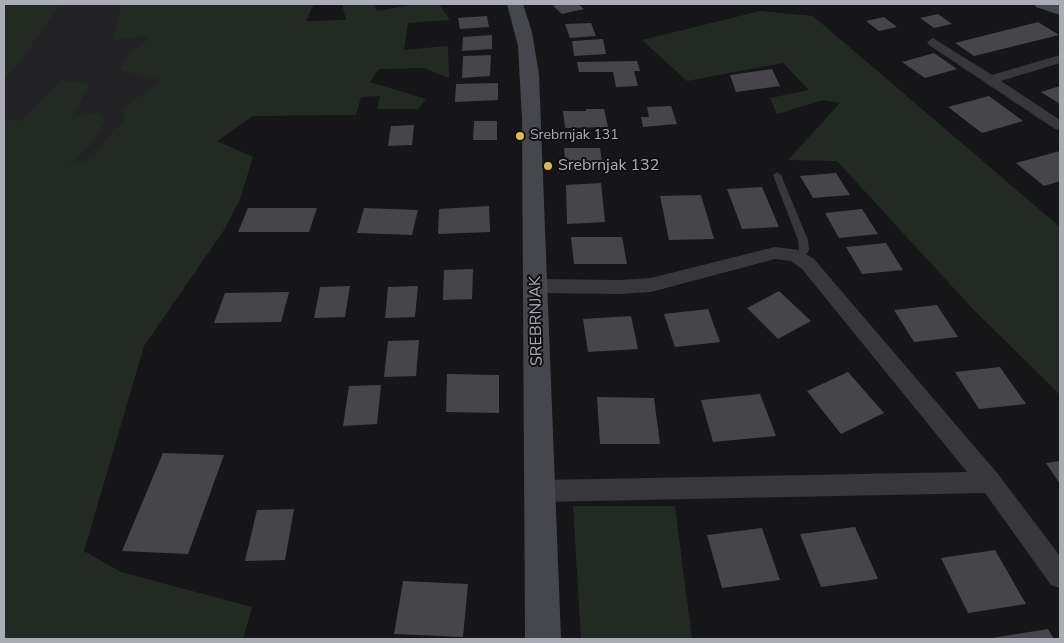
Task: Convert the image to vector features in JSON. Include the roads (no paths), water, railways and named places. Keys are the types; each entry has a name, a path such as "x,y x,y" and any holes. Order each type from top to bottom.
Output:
{"main road":[{"name":"SREBRNJAK","path":"515,4 525,34 529,61 537,286 543,639"},
{"path":"1042,4 1060,10"}],"street":[{"path":"933,42 1060,126"},
{"path":"990,80 1060,59"},
{"path":"537,286 620,287 651,285 775,253 788,253 800,257 808,264 990,482 1060,576"},
{"path":"541,491 990,482"}],"lane":[{"path":"777,175 803,240 804,250 800,257"}],"place":[{"name":"Srebrnjak 131","path":"520,136"},
{"name":"Srebrnjak 132","path":"548,166"}]}
